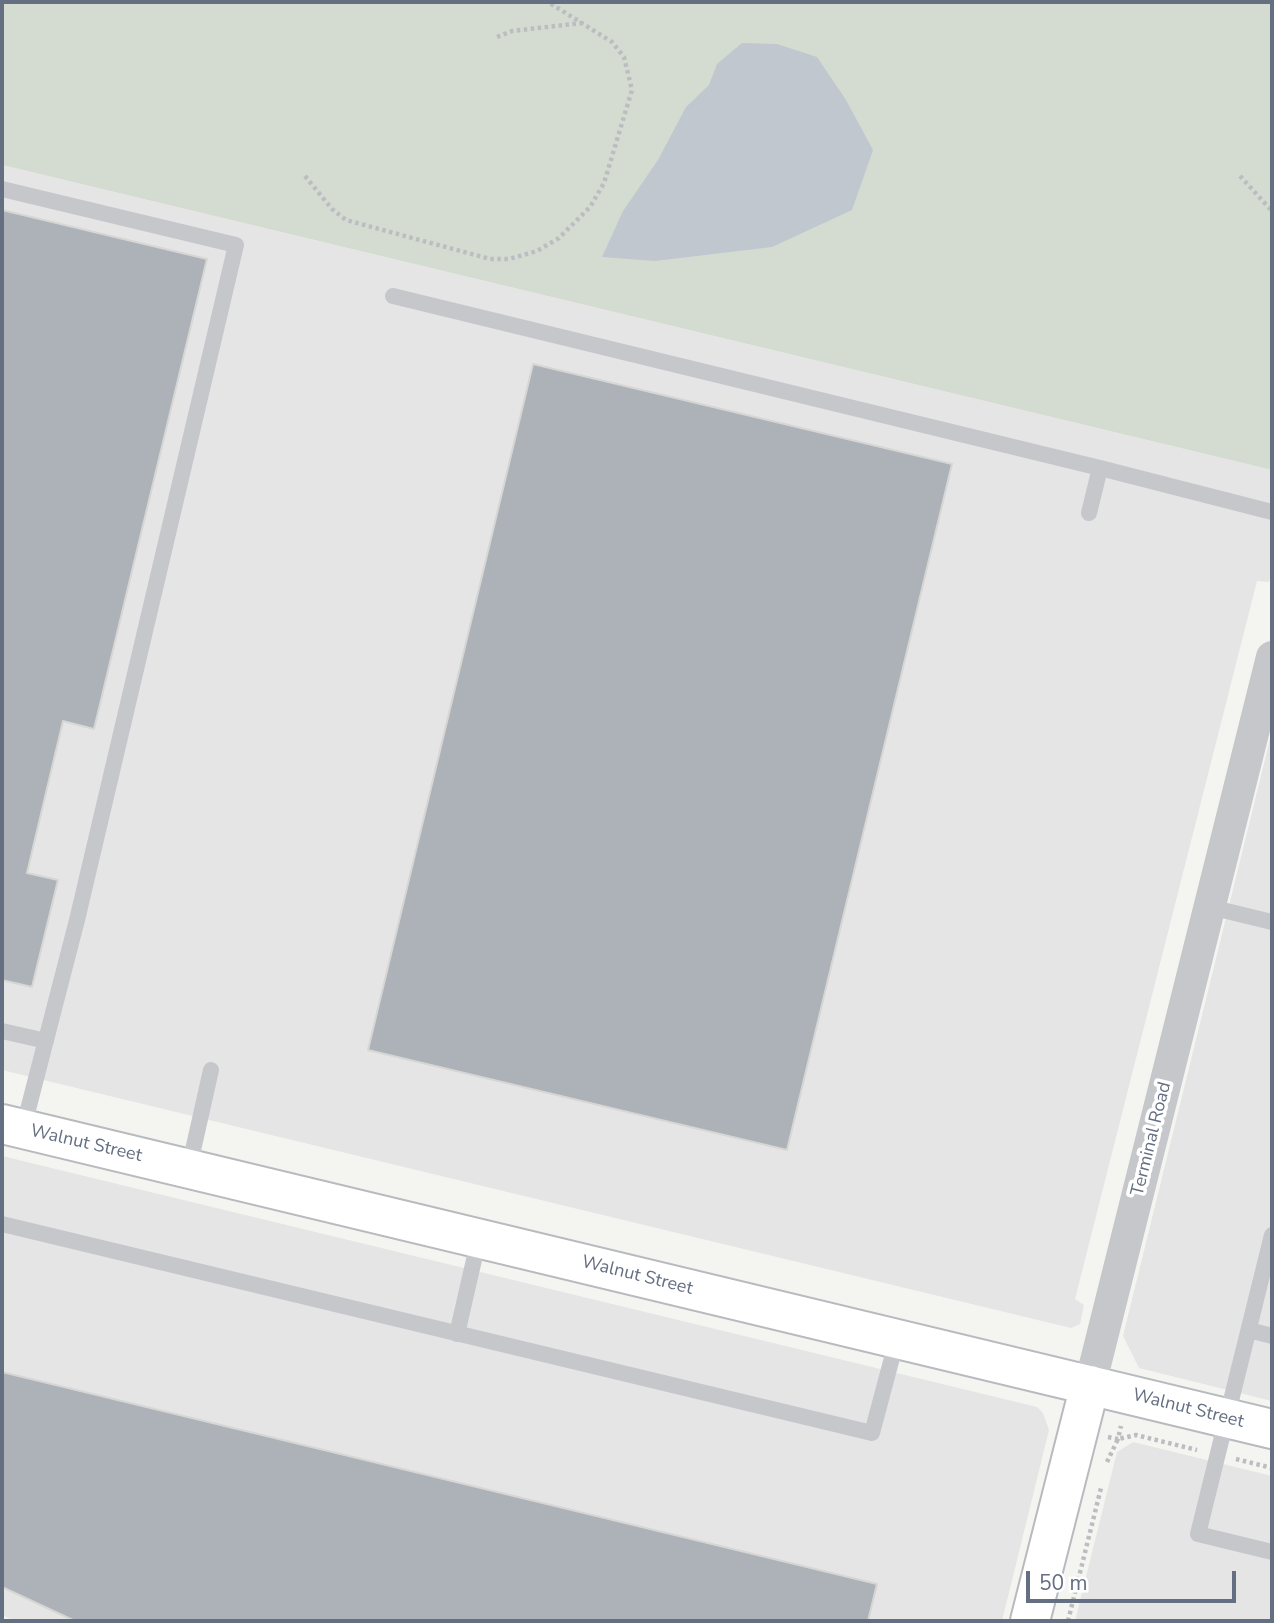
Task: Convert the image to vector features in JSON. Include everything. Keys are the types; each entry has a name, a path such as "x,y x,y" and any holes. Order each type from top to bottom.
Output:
{"street":[{"name":"Terminal Road","path":"1030,1621 1272,657"},
{"name":"Walnut Street","path":"13,1126 1272,1429"}],"lane":[{"path":"2,189 236,245 78,920 46,1041 13,1126"},
{"path":"393,296 1272,512"},
{"path":"1089,513 1100,468"},
{"path":"1210,907 1272,922"},
{"path":"2,1031 46,1041"},
{"path":"189,1168 211,1070"},
{"path":"2,1223 872,1433 897,1339"},
{"path":"1272,1236 1198,1534 1272,1552"},
{"path":"457,1334 480,1238"},
{"path":"1249,1330 1272,1336"}],"path":[{"path":"305,176 332,209 346,220 489,259 509,259 537,251 559,238 590,207 604,183 629,108 632,90 624,57 612,42 548,2"},
{"path":"497,37 512,31 534,31 582,23"},
{"path":"1240,176 1272,211"},
{"path":"1105,1470 1118,1439 1136,1435 1272,1468"},
{"path":"1068,1621 1102,1483"}],"shaded area":[{"path":"2,2 1272,2 1272,470 2,165"},
{"path":"742,43 777,44 817,57 846,100 873,150 852,210 772,247 655,261 602,257 623,211 658,160 686,107 709,85 717,64"},
{"path":"2,165 1272,470 1272,567 1269,582 1257,581 1075,1299 1084,1305 1080,1324 1071,1328 2,1070"},
{"path":"1272,731 1272,1401 1139,1368 1123,1336"},
{"path":"2,1156 1037,1407 1043,1413 1049,1430 1002,1621 14,1621 2,1615"},
{"path":"1133,1442 1272,1476 1272,1621 1075,1621 1117,1452"}],"building":[{"path":"2,210 207,259 94,729 63,721 27,873 58,880 32,987 2,980"},
{"path":"533,364 952,464 787,1150 368,1050"},
{"path":"2,1372 877,1584 868,1621 75,1621 2,1587"}]}
